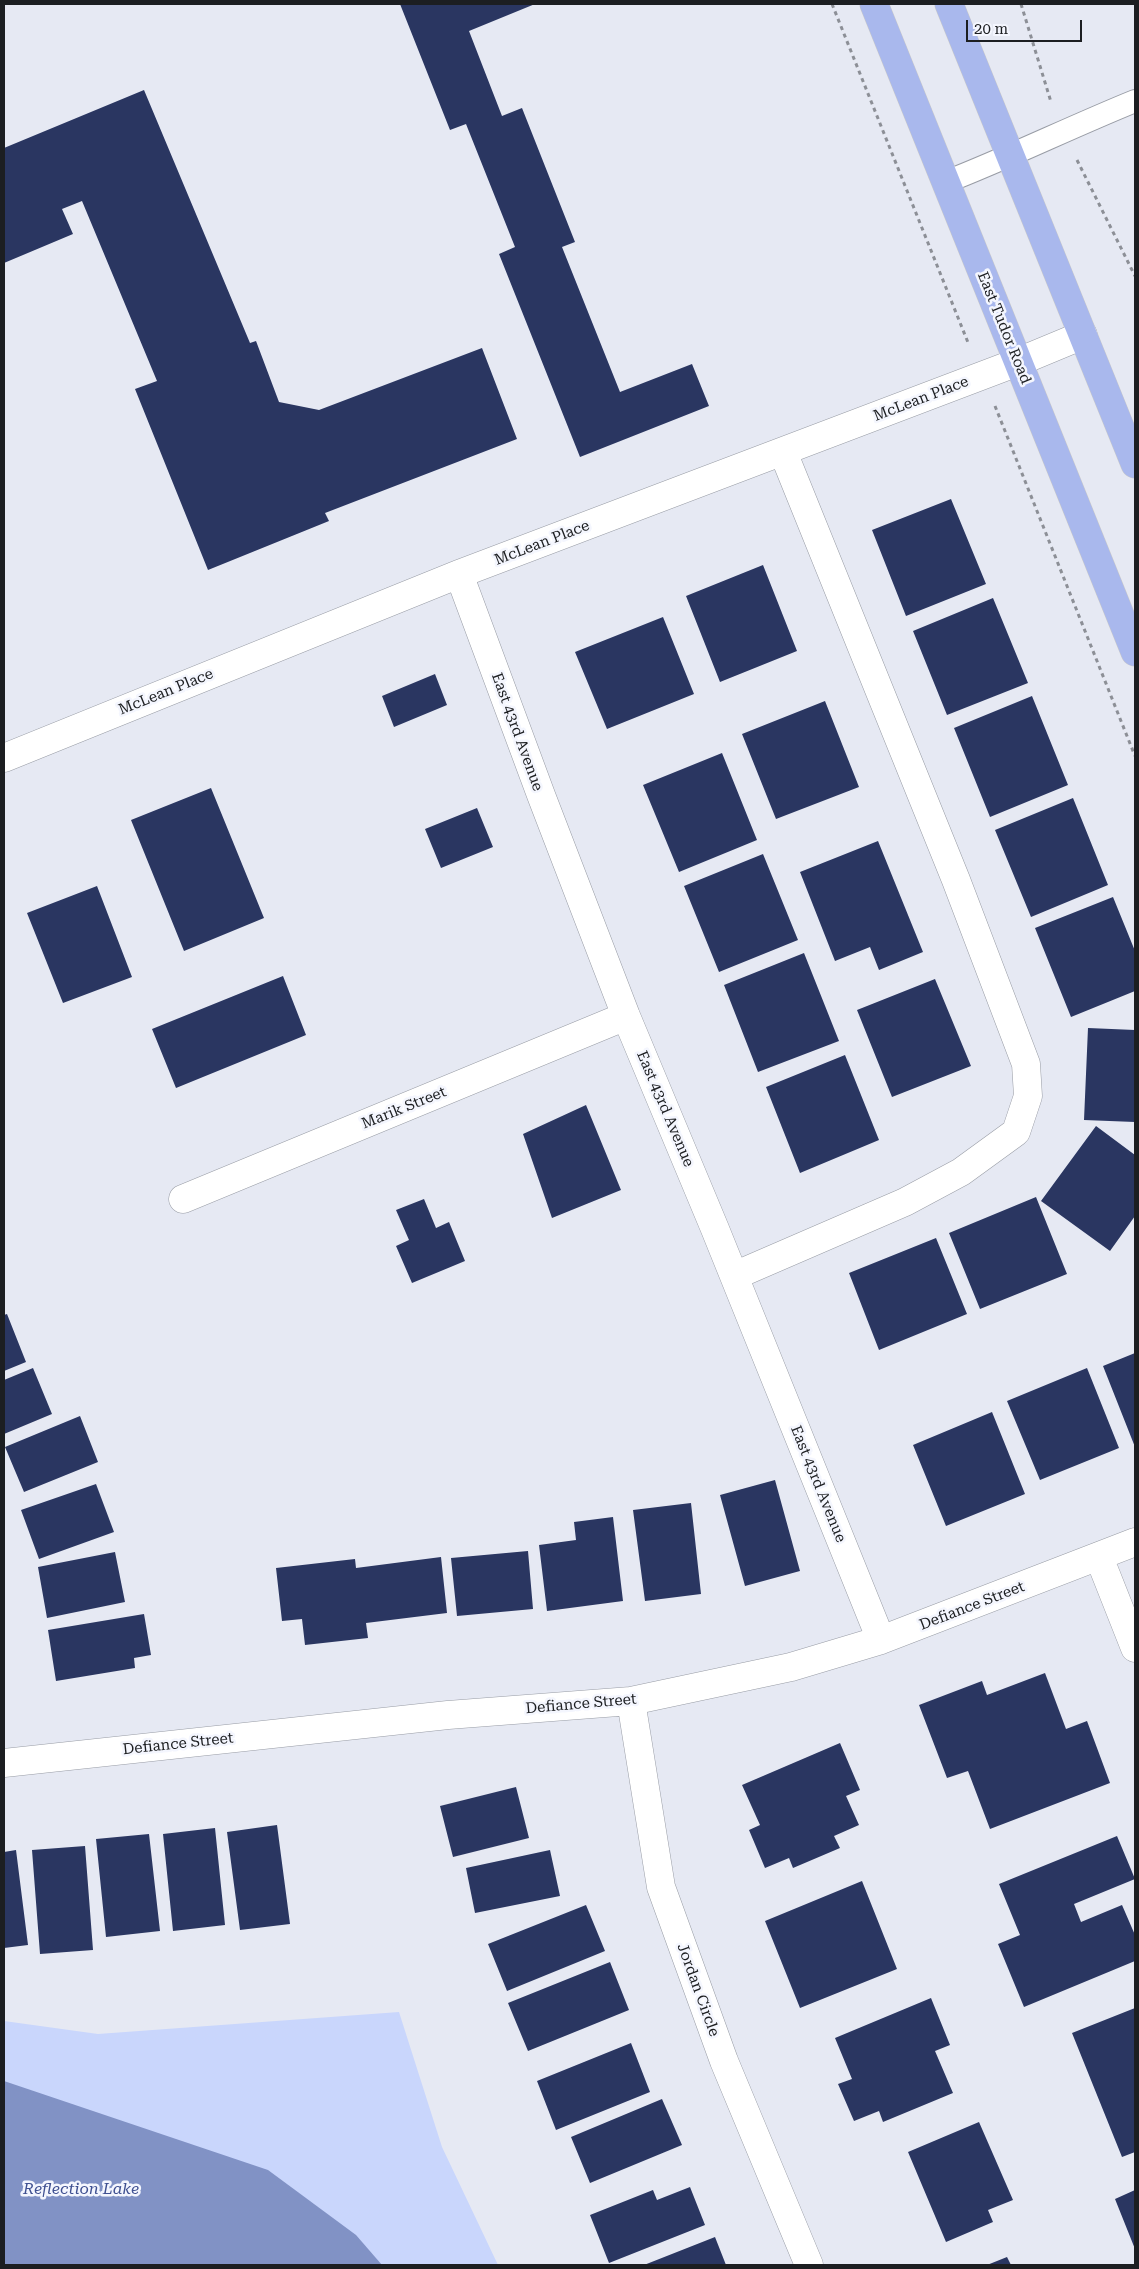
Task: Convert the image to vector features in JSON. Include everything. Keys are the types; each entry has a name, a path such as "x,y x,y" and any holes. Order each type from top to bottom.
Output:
{"main road":[{"name":"East Tudor Road","path":"874,4 1135,652"},
{"path":"950,4 1135,464"}],"street":[{"name":"McLean Place","path":"4,758 459,574 1084,336"},
{"path":"734,1276 905,1202 961,1172 1016,1132 1028,1096 1026,1064 956,880 783,452"},
{"name":"East 43rd Avenue","path":"459,574 626,1016 734,1276 881,1640"},
{"name":"Marik Street","path":"183,1199 626,1016"},
{"name":"Defiance Street","path":"4,1764 448,1714 631,1702 791,1667 881,1640 1135,1542"},
{"path":"1099,1557 1135,1648"},
{"name":"Jordan Circle","path":"631,1702 661,1887 724,2061 809,2265"}],"lane":[{"path":"946,182 1011,156 1064,130 1135,101"}],"shaded area":[{"path":"399,2012 442,2147 498,2265 4,2265 4,2021 98,2034"}],"water":[{"name":"Reflection Lake","path":"4,2081 268,2170 356,2235 382,2265 4,2265"}],"building":[{"path":"400,4 535,4 469,31 502,116 522,108 575,242 562,247 620,392 692,364 709,406 580,457 499,254 515,247 466,124 450,130"},
{"path":"144,90 250,343 256,341 279,402 319,410 482,348 517,439 325,513 329,521 208,570 135,389 157,381 82,201 62,209 73,234 4,263 4,148"},
{"path":"951,499 986,584 906,616 872,530"},
{"path":"763,565 797,651 720,682 686,596"},
{"path":"993,598 1028,683 947,715 913,631"},
{"path":"663,617 694,694 607,729 575,652"},
{"path":"435,674 447,705 394,727 382,696"},
{"path":"1032,696 1068,785 990,817 954,728"},
{"path":"825,701 859,787 776,819 742,734"},
{"path":"722,753 757,840 679,872 643,785"},
{"path":"211,788 264,918 184,951 131,820"},
{"path":"1073,798 1108,885 1031,917 995,830"},
{"path":"477,808 493,847 441,868 425,829"},
{"path":"878,841 923,952 879,970 870,947 835,961 800,872"},
{"path":"763,854 798,940 719,972 684,886"},
{"path":"97,886 132,977 63,1003 27,913"},
{"path":"1113,897 1135,951 1135,991 1071,1017 1035,928"},
{"path":"804,953 839,1041 758,1072 724,985"},
{"path":"283,976 306,1035 176,1088 152,1029"},
{"path":"935,979 971,1066 892,1097 857,1010"},
{"path":"1088,1028 1135,1030 1135,1122 1084,1120"},
{"path":"845,1055 879,1140 800,1173 766,1087"},
{"path":"586,1105 621,1190 552,1218 523,1134"},
{"path":"1096,1126 1135,1155 1135,1216 1110,1251 1041,1201"},
{"path":"1036,1197 1067,1274 980,1309 949,1233"},
{"path":"424,1199 436,1228 449,1222 465,1261 412,1283 396,1246 409,1240 396,1210"},
{"path":"936,1238 967,1314 879,1350 849,1273"},
{"path":"7,1314 26,1362 4,1371 4,1315"},
{"path":"1135,1353 1135,1447 1103,1366"},
{"path":"33,1368 52,1414 4,1434 4,1380"},
{"path":"1087,1368 1119,1448 1040,1480 1007,1401"},
{"path":"992,1412 1025,1494 946,1526 913,1445"},
{"path":"80,1416 98,1462 24,1492 5,1447"},
{"path":"775,1480 800,1571 745,1586 720,1495"},
{"path":"96,1484 114,1532 39,1559 21,1510"},
{"path":"691,1503 701,1594 645,1601 633,1510"},
{"path":"613,1517 623,1601 547,1611 539,1545 576,1540 574,1522"},
{"path":"528,1551 533,1609 457,1616 451,1558"},
{"path":"115,1552 125,1602 47,1618 38,1567"},
{"path":"441,1557 447,1613 366,1623 368,1638 305,1645 302,1619 282,1621 276,1568 355,1559 356,1568"},
{"path":"144,1614 151,1655 134,1658 135,1668 56,1681 48,1630"},
{"path":"1045,1673 1066,1729 1087,1721 1110,1783 990,1829 968,1771 947,1778 919,1705 982,1681 987,1695"},
{"path":"840,1743 860,1790 846,1796 859,1825 834,1836 840,1848 793,1868 789,1858 765,1868 749,1830 760,1825 742,1785"},
{"path":"516,1787 529,1838 453,1857 440,1806"},
{"path":"277,1825 290,1924 240,1930 227,1832"},
{"path":"215,1828 225,1925 173,1931 163,1834"},
{"path":"149,1834 160,1931 106,1937 96,1839"},
{"path":"1117,1836 1135,1879 1074,1904 1081,1922 1122,1905 1135,1935 1135,1961 1024,2007 998,1944 1020,1935 999,1884"},
{"path":"85,1846 93,1950 40,1954 32,1850"},
{"path":"16,1850 28,1945 4,1948 4,1852"},
{"path":"550,1850 560,1896 475,1913 466,1868"},
{"path":"862,1881 897,1969 800,2008 765,1921"},
{"path":"586,1905 605,1951 507,1991 488,1944"},
{"path":"610,1962 629,2010 528,2051 508,2003"},
{"path":"931,1998 950,2045 935,2051 953,2093 883,2122 879,2111 854,2121 838,2084 852,2079 835,2038"},
{"path":"1135,2008 1135,2152 1122,2157 1072,2033"},
{"path":"631,2043 650,2092 556,2130 537,2081"},
{"path":"662,2099 682,2145 590,2183 571,2137"},
{"path":"979,2122 1013,2200 988,2210 993,2222 946,2242 908,2152"},
{"path":"690,2187 705,2225 609,2263 590,2215 653,2190 657,2200"},
{"path":"1135,2190 1135,2249 1115,2199"},
{"path":"715,2237 726,2265 644,2265"},
{"path":"1007,2257 1011,2265 987,2265"}]}
